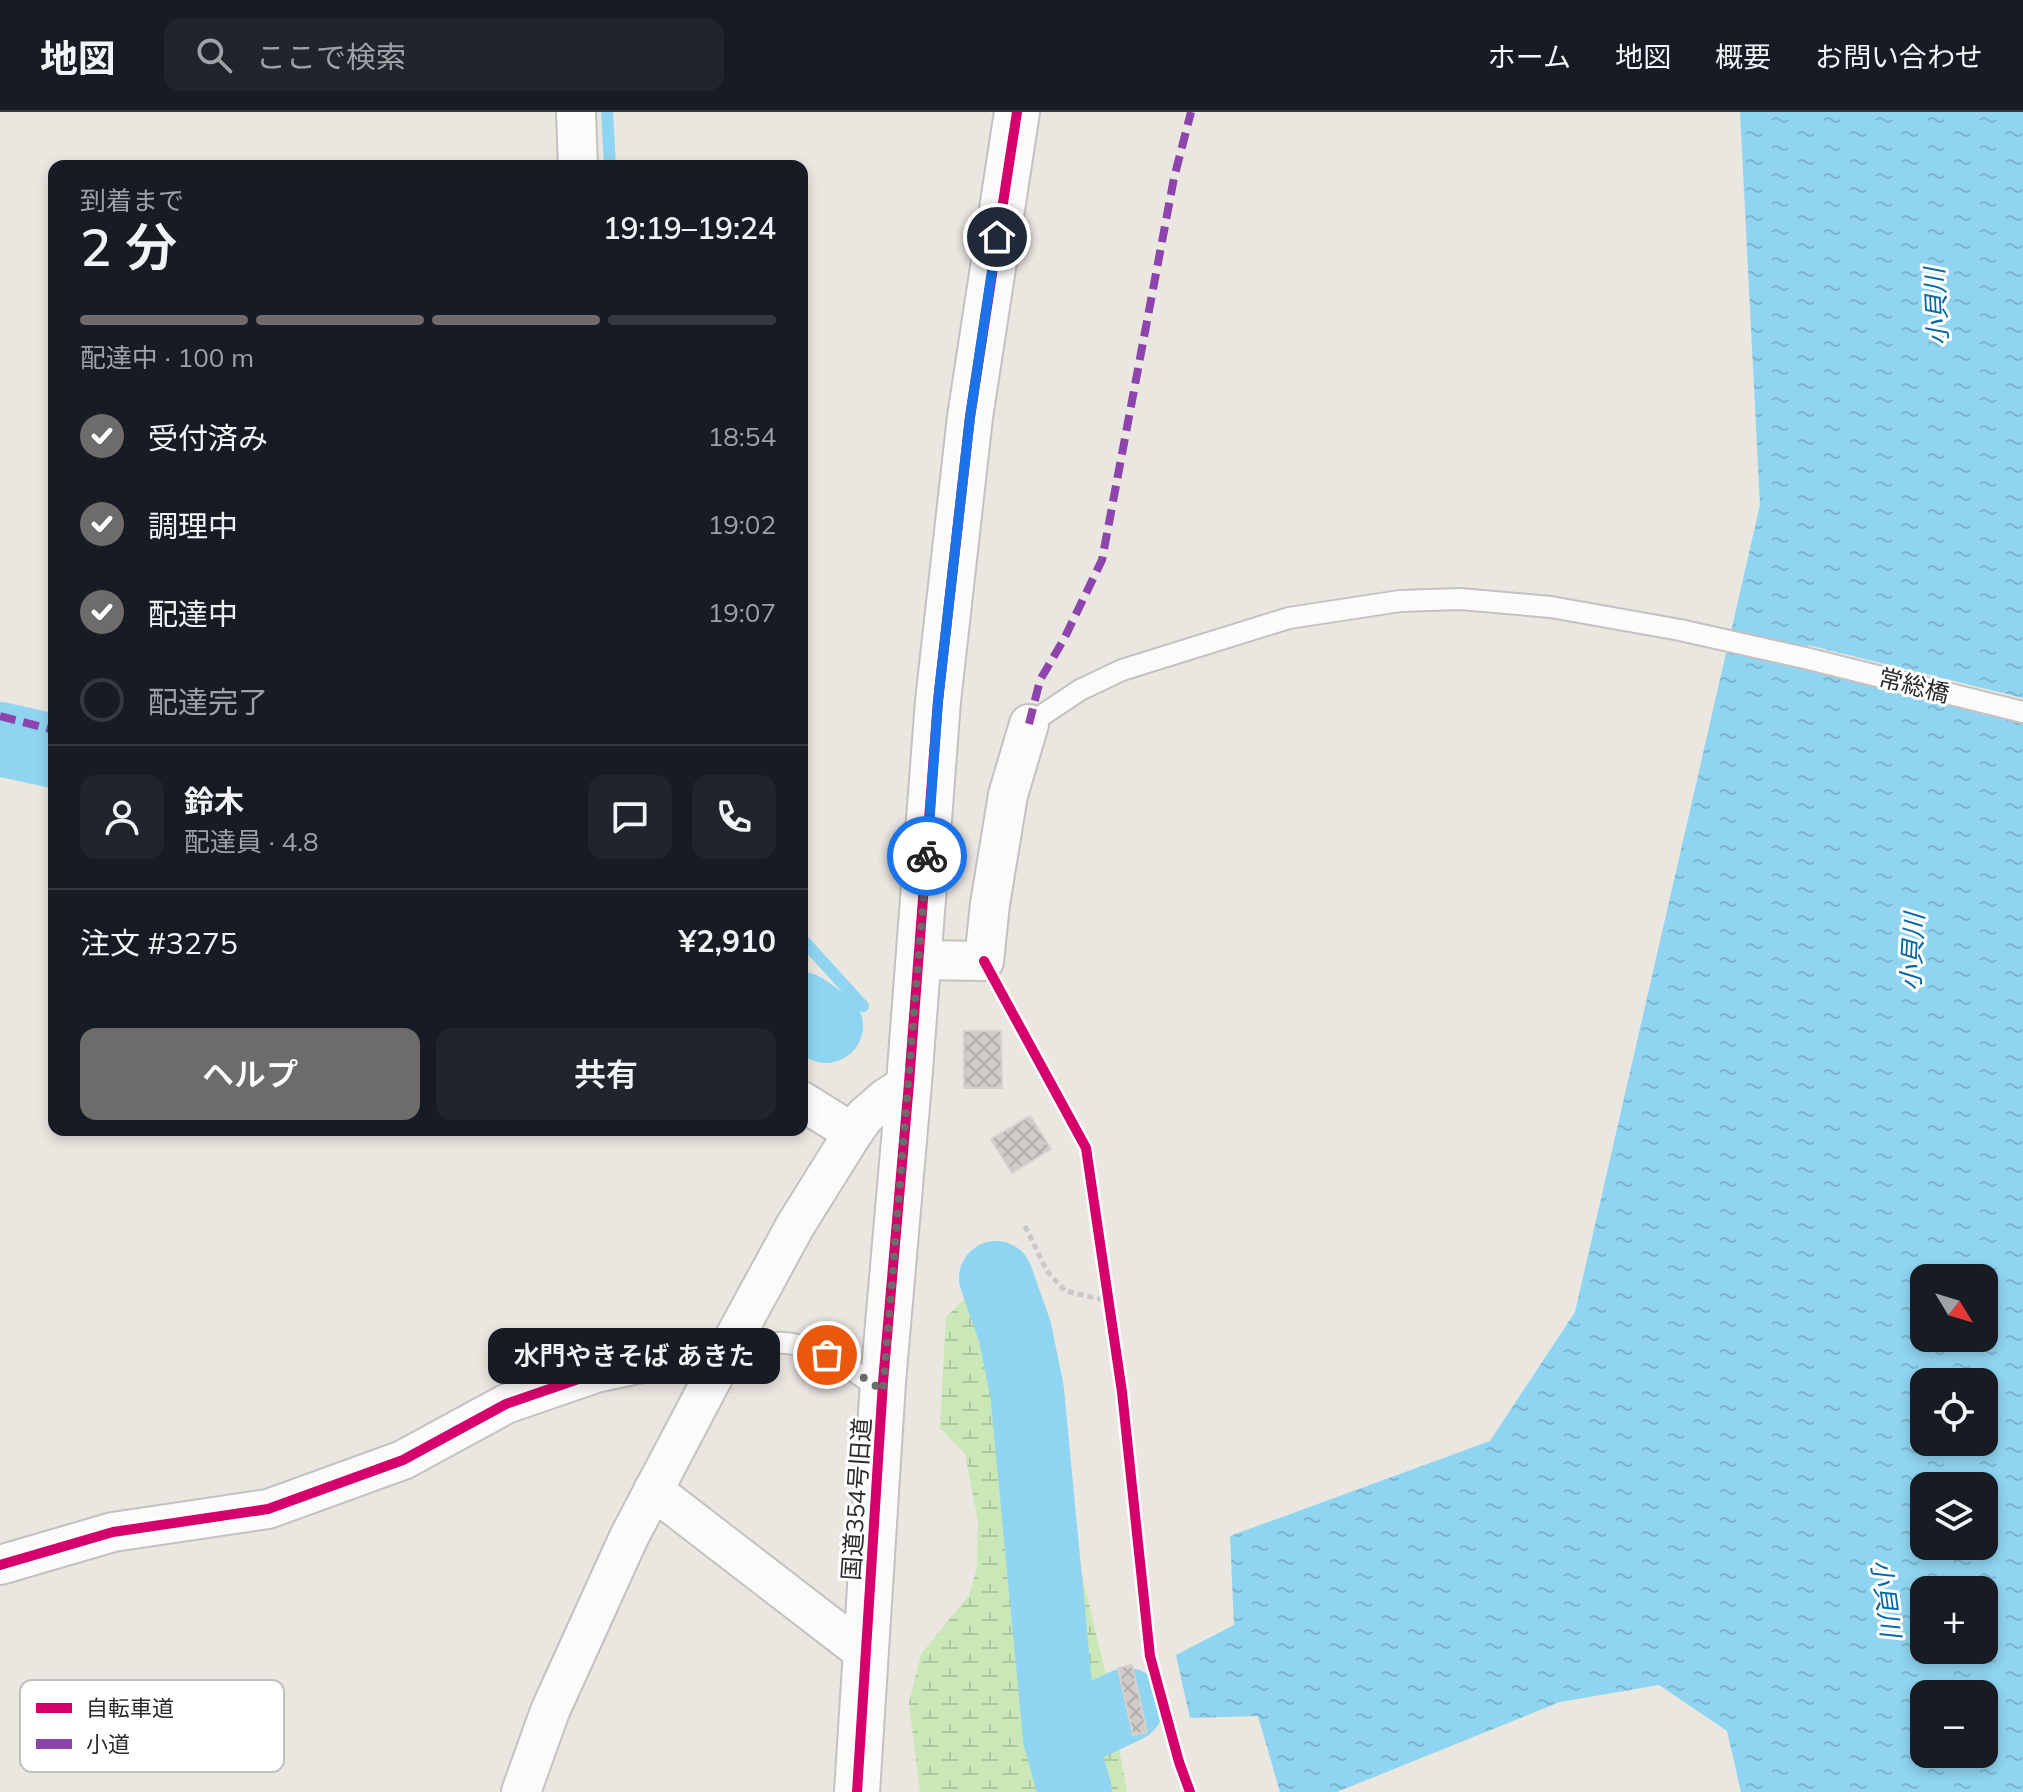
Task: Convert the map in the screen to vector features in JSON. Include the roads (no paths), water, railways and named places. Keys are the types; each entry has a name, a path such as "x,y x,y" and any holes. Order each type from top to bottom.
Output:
{"street":[{"path":"576,112 578,160"},
{"name":"国道354号旧道","path":"857,1792 883,1391 938,701 970,417 1017,112"},
{"path":"919,960 984,961 1008,795 1029,724"},
{"path":"521,1792 550,1711 629,1537 795,1226 865,1116 909,1083"},
{"path":"808,1105 853,1133"},
{"path":"0,1565 113,1532 268,1509 403,1460 506,1404 596,1373 647,1362 721,1362"},
{"path":"653,1490 866,1654"}],"lane":[{"name":"常総橋","path":"1029,724 1080,690 1122,670 1289,618 1400,601 1460,599 1551,607 1680,630 2023,712"},
{"path":"721,1362 772,1343 794,1345 827,1355 883,1391"}],"water":[{"name":"小貝川","path":"1740,112 2023,112 2023,1792 1741,1792 1727,1731 1659,1685 1560,1702 1337,1792 1280,1792 1258,1716 1190,1718 1176,1655 1234,1625 1230,1536 1490,1441 1575,1312 1760,505"}],"waterway":[{"path":"607,112 610,160"},
{"path":"0,739 48,750"},
{"path":"808,946 863,1006"},
{"path":"808,1013 826,1026"},
{"path":"996,1278 1015,1332 1027,1391 1060,1737 1075,1792"},
{"path":"1060,1737 1127,1705"}],"place":[{"name":"水門やきそば あきた","path":"827,1355"}]}
